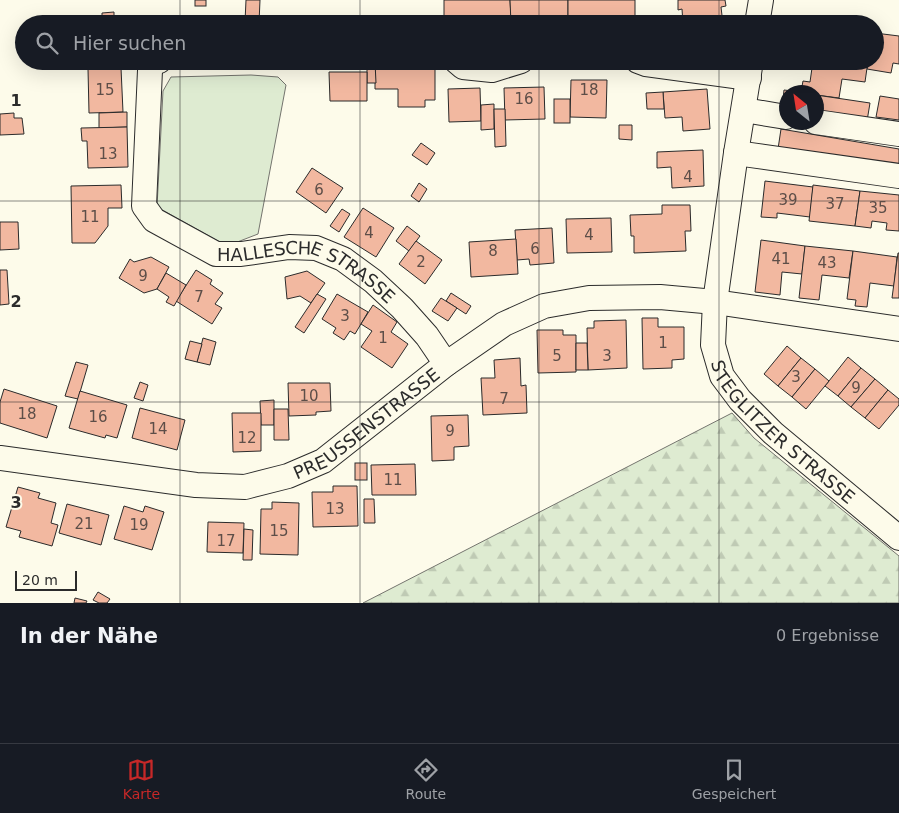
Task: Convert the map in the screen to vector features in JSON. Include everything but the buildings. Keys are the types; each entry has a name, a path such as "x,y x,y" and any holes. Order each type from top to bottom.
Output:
{"street":[{"path":"758,15 761,0"},
{"name":"HALLESCHE STRASSE","path":"150,70 144,206 154,220 216,254 241,254 289,247 316,248 344,259 373,281 402,308 427,336 446,364"},
{"name":"STEGLITZER STRASSE","path":"750,70 736,153 716,302 713,345 722,376 740,400 773,433 899,538"},
{"path":"744,110 779,116"},
{"path":"824,123 899,134"},
{"path":"736,153 899,176"},
{"name":"PREUSSENSTRASSE","path":"0,458 196,485 245,488 288,476 323,461 446,364 504,324 544,306 589,298 660,297 716,302 899,329"}],"green space":[{"path":"251,75 278,77 286,85 258,234 227,246 157,207 163,91 171,77"},
{"path":"732,413 754,438 899,556 899,603 363,603"}]}
